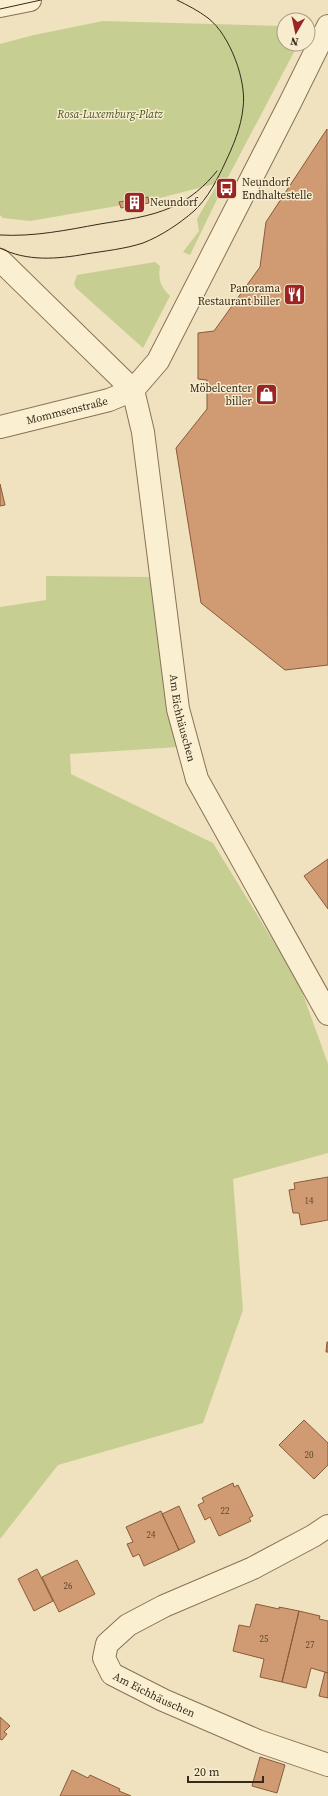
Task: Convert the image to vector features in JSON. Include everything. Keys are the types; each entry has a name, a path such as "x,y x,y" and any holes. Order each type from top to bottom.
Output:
{"street":[{"path":"0,6 30,0"},
{"path":"0,260 133,390 158,361 295,94 328,26"},
{"name":"Mommsenstraße","path":"0,427 109,400 133,390"},
{"name":"Am Eichhäuschen","path":"133,390 143,432 178,709 197,779 328,1014"},
{"name":"Am Eichhäuschen","path":"328,1526 313,1536 253,1568 164,1606 128,1625 107,1644 104,1658 112,1674 163,1700 258,1741 328,1765"}],"green space":[{"name":"Rosa-Luxemburg-Platz","path":"103,21 276,26 276,52 294,52 226,181 190,255 183,252 199,231 197,219 218,183 152,200 30,221 3,218 0,215 0,44 34,35"},
{"path":"155,262 160,266 159,275 162,286 170,296 143,348 76,288 74,284 77,275"},
{"path":"46,576 150,577 178,747 70,754 71,774 213,843 299,983 328,1064 328,1153 233,1179 243,1310 203,1423 58,1465 0,1539 0,607 46,600"}],"building":[{"name":"Möbelcenter biller","path":"327,129 328,665 285,670 201,603 176,448 207,409 207,380 198,379 198,333 214,331 260,267 266,222"},
{"name":"Neundorf","path":"148,197 149,203 121,208 119,202"},
{"path":"0,484 5,505 0,506"},
{"path":"328,859 328,909 304,876"},
{"path":"328,1177 328,1220 301,1225 299,1213 293,1213 289,1190 295,1189 294,1183"},
{"path":"327,1342 328,1352 326,1352"},
{"path":"304,1420 328,1443 328,1465 314,1479 279,1445"},
{"path":"233,1483 234,1487 238,1485 253,1516 249,1518 251,1521 219,1536 210,1517 205,1520 198,1505 204,1502 202,1498"},
{"path":"179,1506 195,1542 179,1550 162,1514"},
{"path":"161,1511 179,1550 144,1566 139,1554 133,1557 127,1544 133,1542 126,1527"},
{"path":"77,1560 95,1594 59,1612 42,1577"},
{"path":"37,1569 53,1601 34,1611 18,1579"},
{"path":"256,1604 279,1609 279,1607 299,1611 282,1682 260,1677 264,1659 233,1651 239,1625 250,1627"},
{"path":"299,1611 320,1616 319,1619 328,1621 328,1673 311,1668 306,1688 282,1682"},
{"path":"325,1672 328,1673 328,1698 319,1696"},
{"path":"0,1717 10,1726 4,1732 7,1734 2,1740 0,1739"},
{"path":"260,1757 285,1765 277,1793 252,1786"},
{"path":"72,1770 88,1778 90,1775 120,1789 119,1791 131,1796 60,1796"}],"tram line":[{"path":"0,9 41,0"},
{"path":"0,248 21,256 54,258 107,251 136,245 156,237 176,225 194,211 208,195 225,163 239,130 244,97 235,59 223,35 208,18 177,0"},
{"path":"0,235 25,235 50,232 146,216 179,204 202,187 217,171"}],"place":[{"name":"Neundorf Endhaltestelle","path":"226,188"},
{"name":"Neundorf","path":"134,202"},
{"name":"Panorama Restaurant biller","path":"295,294"},
{"name":"Möbelcenter biller","path":"267,394"}]}
